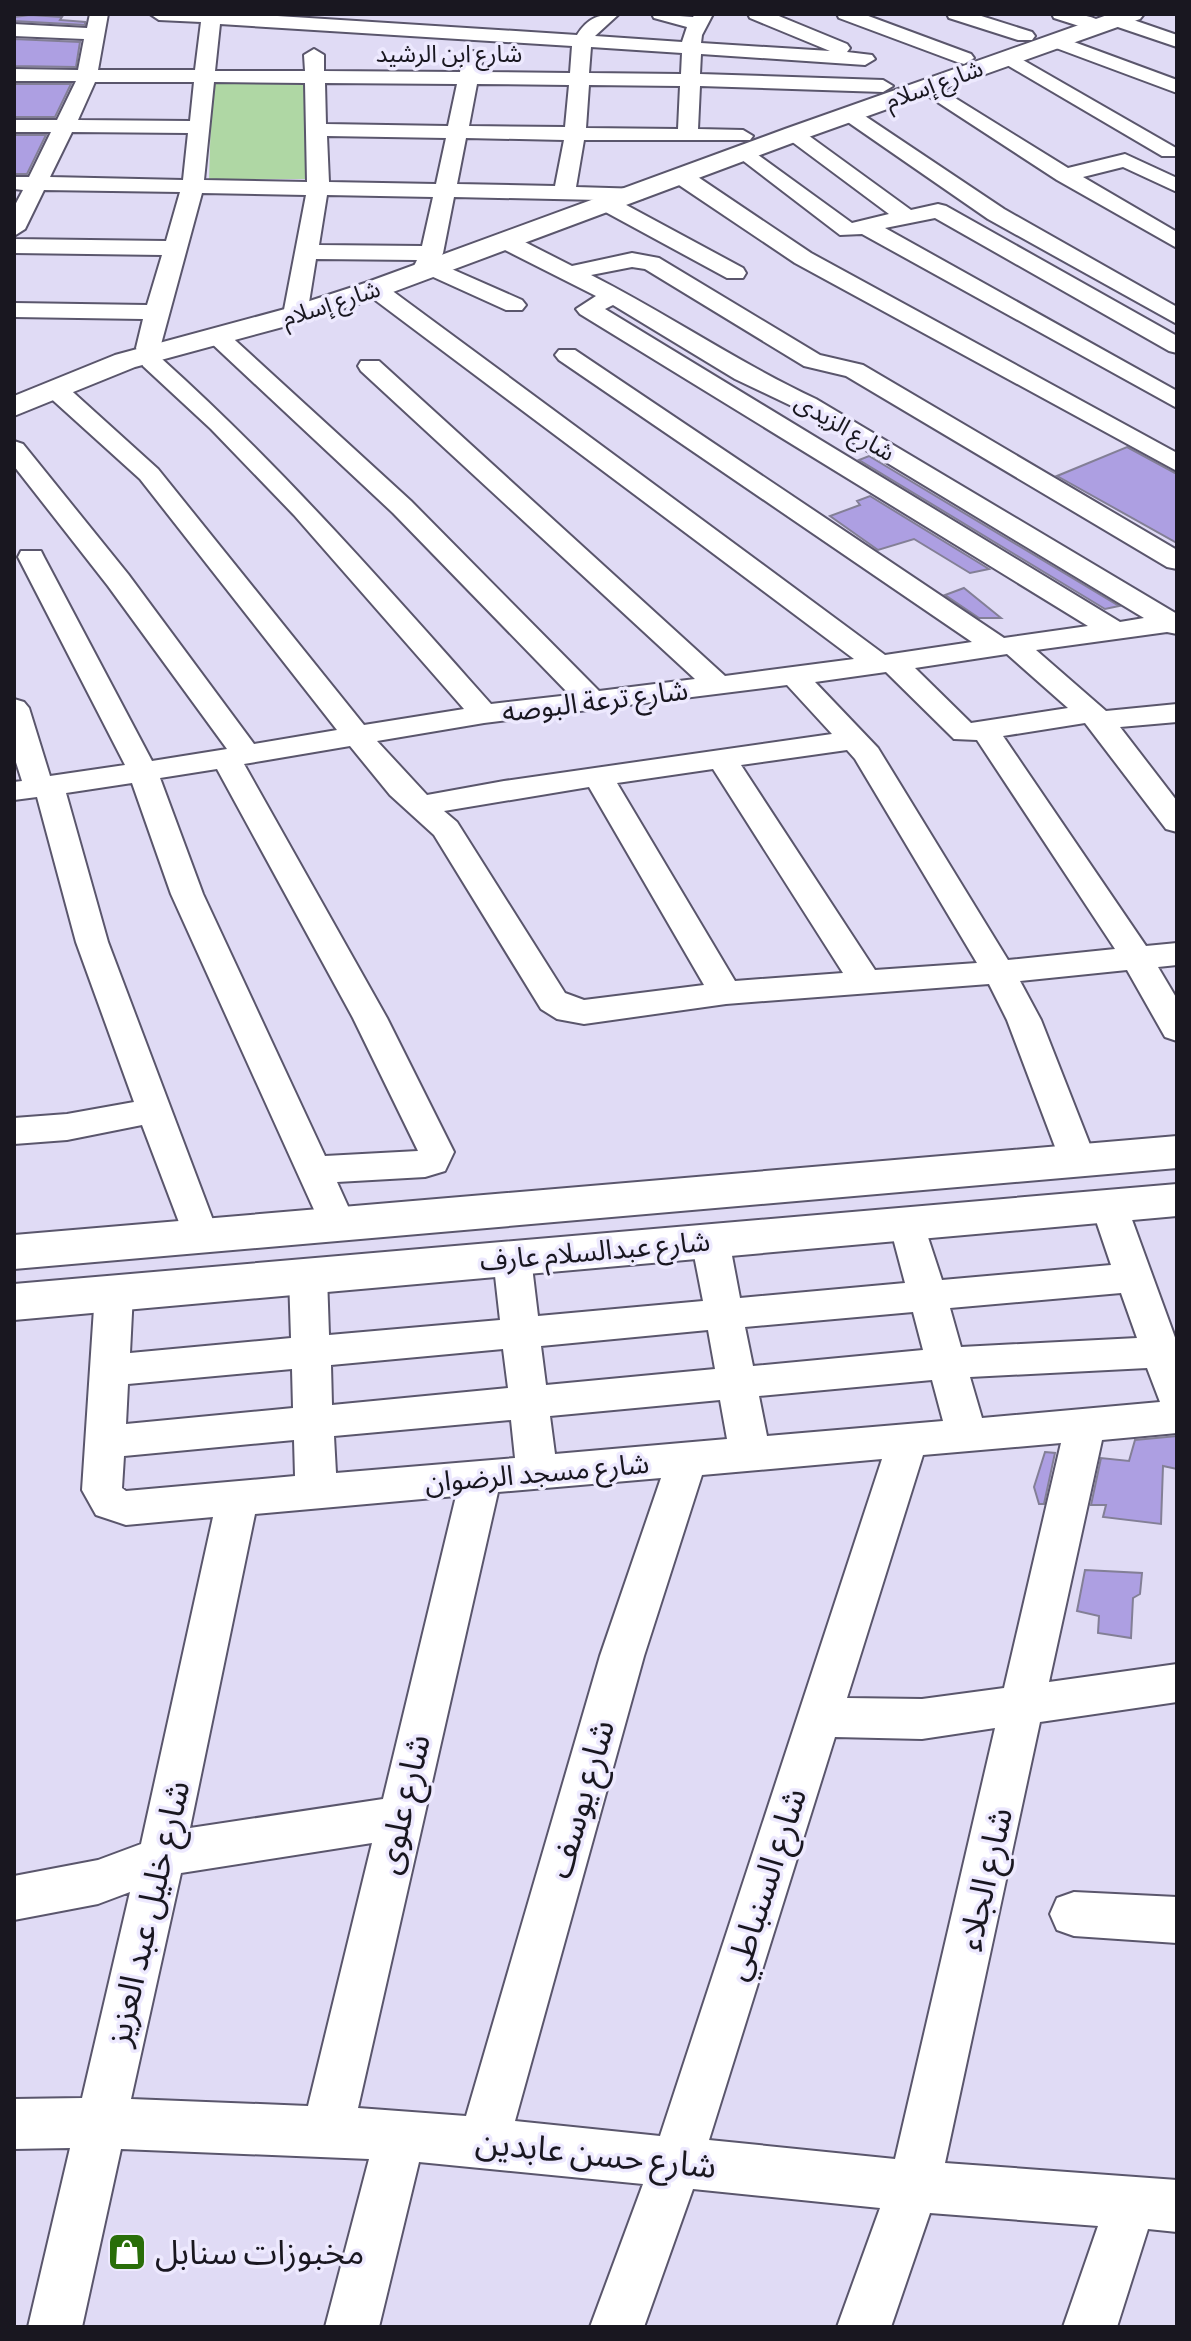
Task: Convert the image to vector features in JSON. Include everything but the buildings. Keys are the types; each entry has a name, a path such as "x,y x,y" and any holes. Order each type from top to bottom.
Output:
{"street":[{"path":"159,14 322,19 422,32 865,59"},
{"path":"422,32 438,14"},
{"path":"447,33 471,14"},
{"path":"565,190 575,134 582,42 589,30 610,14"},
{"path":"661,14 701,19 691,48 688,134"},
{"path":"757,14 865,59 888,79"},
{"path":"846,14 964,58"},
{"path":"822,40 894,14"},
{"path":"956,14 1025,36"},
{"path":"210,15 193,185 157,312 149,354 159,370 220,424 303,509 484,714"},
{"path":"1095,18 1177,41"},
{"name":"شارع إسلام","path":"14,407 149,354 295,315 375,289 429,264 505,241 629,196 681,176 888,79 964,58 1025,36 1095,18"},
{"name":"شارع إسلام","path":"629,196 651,171 794,134 1055,41 1095,18"},
{"path":"295,315 306,252 319,228 314,40 322,19"},
{"path":"14,30 97,24 88,75 64,126 25,183 14,229"},
{"path":"429,264 427,228 444,188 477,35"},
{"path":"1055,41 1176,86"},
{"path":"1009,58 1173,151"},
{"name":"شارع ابن الرشيد","path":"14,75 580,80 888,79"},
{"path":"926,86 1065,175 1177,241"},
{"path":"849,114 996,214 1177,317"},
{"path":"14,126 197,127"},
{"path":"317,130 688,134 743,145 844,228 853,230 938,211 1177,346"},
{"path":"794,134 907,217"},
{"path":"1133,163 1173,151"},
{"path":"1065,175 1122,161 1133,163 1177,186"},
{"path":"681,176 803,258 1177,463"},
{"path":"25,183 565,190 629,196 735,273"},
{"path":"866,227 1177,401"},
{"name":"شارع الزيدى","path":"505,241 615,296 744,374 807,404 1175,623"},
{"path":"14,246 176,248"},
{"path":"306,252 429,264 514,305"},
{"path":"570,273 632,260 651,263 812,361 854,370 1177,561"},
{"path":"375,289 886,663 964,733 1094,716 1177,713"},
{"path":"615,296 588,309 809,445 892,491 1115,631"},
{"path":"14,310 157,312"},
{"path":"217,336 402,507 592,701"},
{"path":"567,355 1005,646 1094,716 1177,822"},
{"path":"370,366 718,685"},
{"path":"55,389 149,474 357,736 419,806 439,821 557,1006 584,1012 726,993 999,972 1177,954"},
{"path":"14,449 118,580 237,756 436,1152 432,1162 425,1164 312,1170"},
{"path":"31,557 143,772 187,894 338,1224"},
{"name":"شارع ترعة البوصه","path":"34,788 484,714 794,676 1175,623"},
{"path":"794,676 877,769 999,972 1024,1020 1078,1160"},
{"path":"16,721 34,788 201,1236"},
{"path":"985,730 1137,958 1177,1029"},
{"path":"419,806 598,776 854,740"},
{"path":"721,758 866,982"},
{"path":"598,776 726,993"},
{"path":"14,1130 67,1127 155,1110"},
{"name":"شارع عبدالسلام عارف","path":"14,1252 1177,1152"},
{"name":"شارع عبدالسلام عارف","path":"14,1302 1177,1200"},
{"path":"1109,1206 1152,1298 1162,1352 1177,1397"},
{"path":"907,1223 967,1436"},
{"path":"710,1240 750,1454"},
{"path":"512,1258 537,1473"},
{"path":"308,1276 316,1492"},
{"name":"شارع مسجد الرضوان","path":"114,1293 102,1490 104,1497 117,1507 1177,1417"},
{"path":"109,1370 928,1296 1152,1298"},
{"path":"104,1442 947,1363 1162,1352"},
{"name":"شارع الجلاء","path":"864,2327 914,2186 1085,1425"},
{"name":"شارع السنباطي","path":"617,2327 677,2162 908,1440"},
{"name":"شارع يوسف","path":"484,2142 606,1711 687,1460"},
{"name":"شارع علوى","path":"327,2132 481,1477"},
{"name":"شارع خليل عبد العزيز","path":"55,2327 238,1499"},
{"path":"818,1717 922,1719 1177,1683"},
{"path":"14,1898 83,1886 185,1850 399,1818"},
{"path":"1074,1914 1177,1920"},
{"name":"شارع حسن عابدين","path":"14,2124 101,2123 400,2135 914,2186 1154,2204"},
{"path":"352,2327 400,2135"},
{"path":"1090,2327 1154,2204"}],"green space":[{"path":"311,82 312,179 209,179 212,83"}],"place":[{"name":"مخبوزات سنابل","path":"127,2252"}]}
